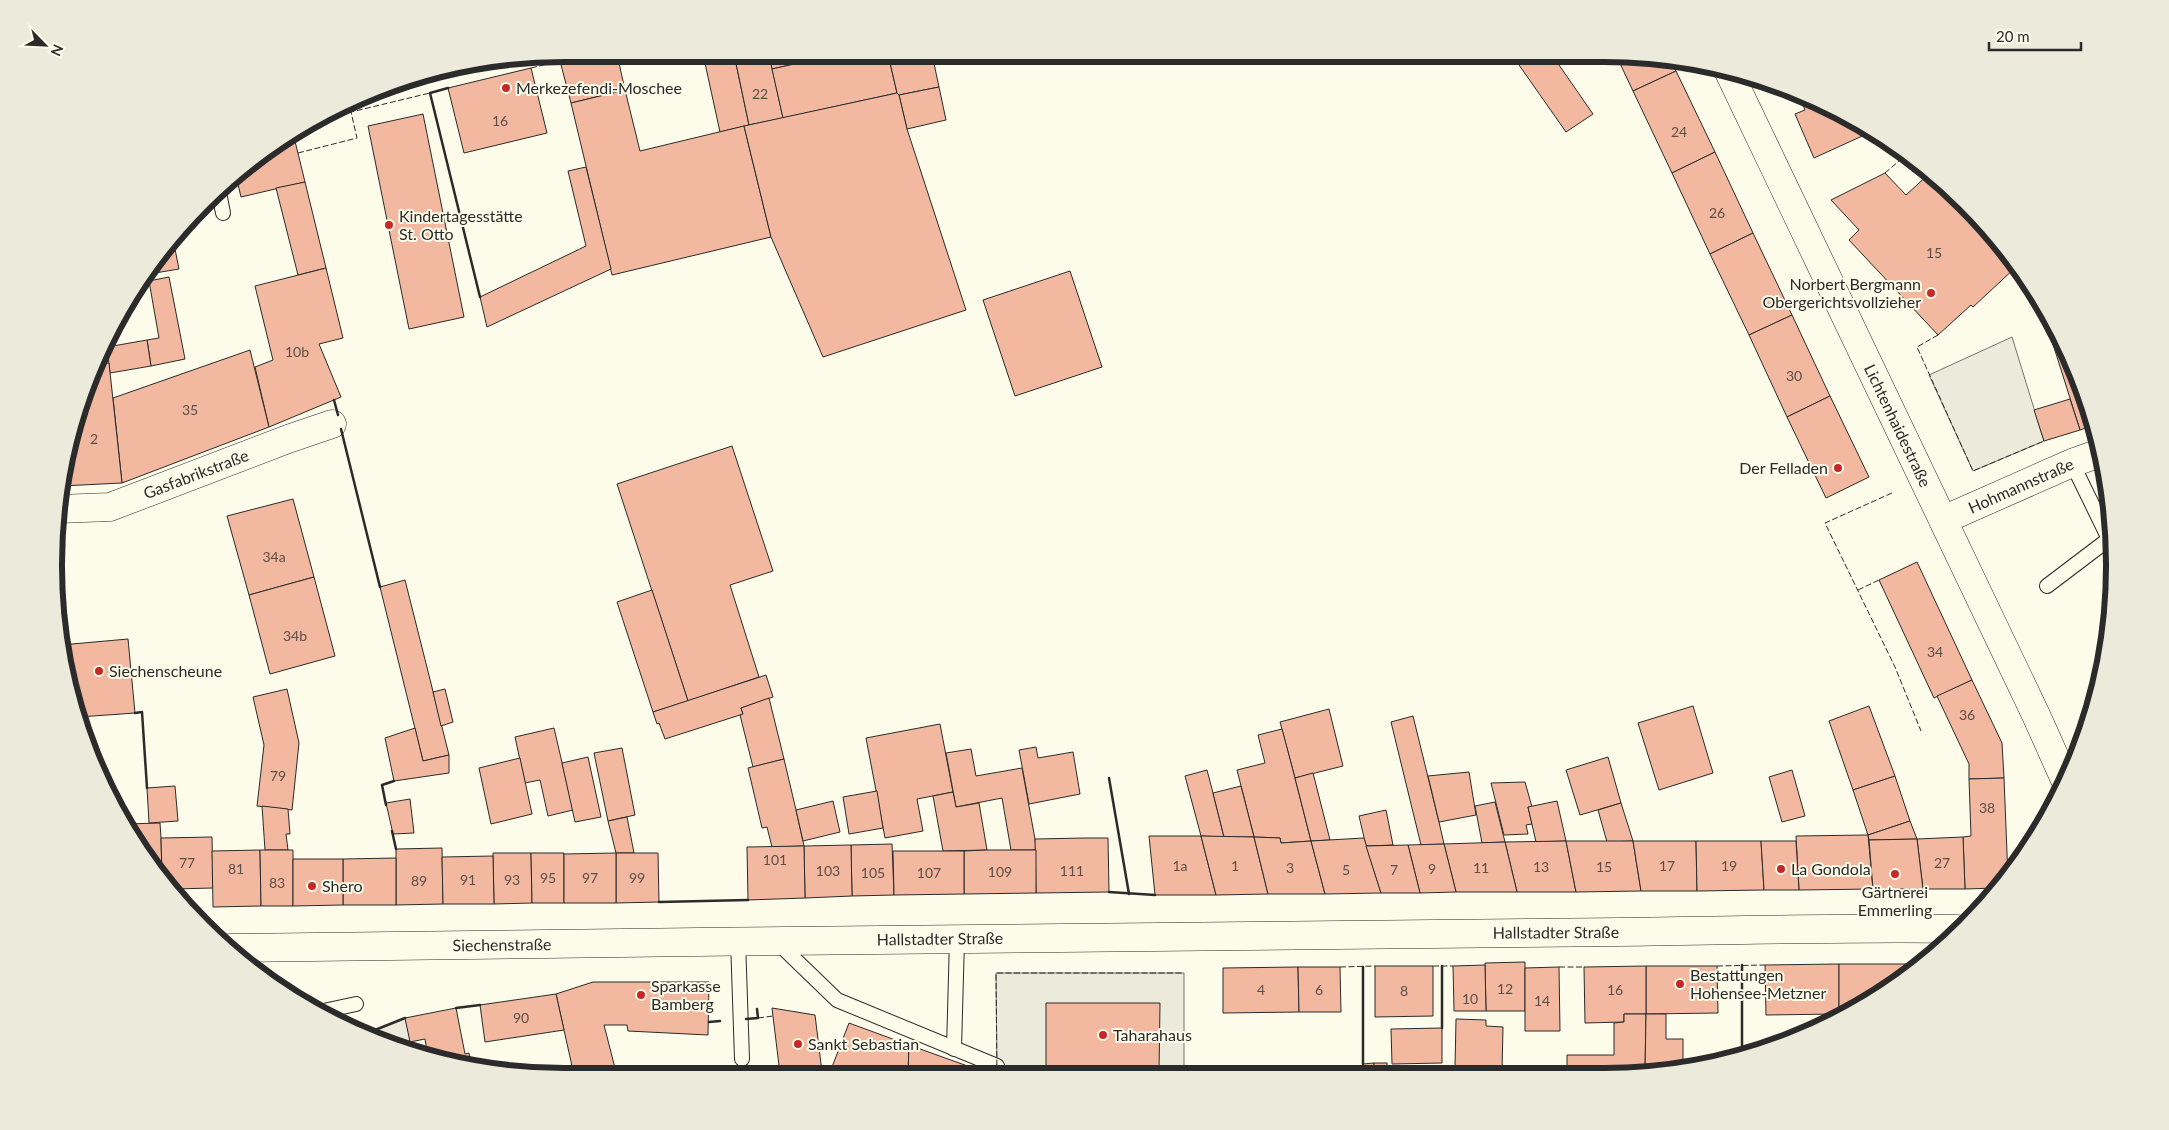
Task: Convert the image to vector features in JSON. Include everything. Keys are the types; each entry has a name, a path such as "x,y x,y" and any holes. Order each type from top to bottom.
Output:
{"main road":[{"name":"Lichtenhaidestraße","path":"1733,80 2036,714 2062,772"},
{"name":"Gasfabrikstraße","path":"66,509 110,507 332,424"},
{"name":"Hohmannstraße","path":"1943,520 2072,463 2094,456"},
{"name":"Hallstadter Straße","path":"774,940 1951,928"},
{"name":"Siechenstraße","path":"240,948 451,947 774,940"}],"lane":[{"path":"221,200 223,213"},
{"path":"2072,463 2105,531"},
{"path":"2047,586 2105,542"},
{"path":"954,1049 957,939"},
{"path":"738,940 742,1059"},
{"path":"774,940 838,1000 997,1066"},
{"path":"331,1009 356,1004"}],"shaded area":[{"path":"2012,337 2044,441 1973,471 1929,375"},
{"path":"996,973 1184,973 1184,1068 997,1068"},
{"path":"405,1018 411,1043 403,1041 375,1030"}],"building":[{"path":"560,62 619,62 625,90 571,103"},
{"path":"705,62 736,62 749,125 720,132"},
{"path":"736,62 771,62 783,118 749,125"},
{"path":"771,62 803,62 772,69"},
{"path":"803,62 890,62 897,93 783,118 772,69"},
{"path":"890,62 934,62 939,87 899,95"},
{"path":"1517,62 1557,62 1593,114 1566,132"},
{"path":"1620,63 1675,68 1676,71 1633,91"},
{"path":"531,68 547,133 464,153 448,88"},
{"path":"1676,71 1715,152 1672,173 1633,91"},
{"path":"939,87 946,120 907,129 899,95"},
{"path":"625,90 640,151 744,126 771,237 612,275 571,103"},
{"path":"897,93 966,310 823,357 771,237 744,126"},
{"path":"1802,104 1826,114 1864,135 1814,158 1795,114 1805,110"},
{"path":"423,114 464,317 409,329 368,126"},
{"path":"295,141 305,182 241,197 238,184 259,166"},
{"path":"1715,152 1753,233 1710,254 1672,173"},
{"path":"586,167 611,269 487,327 480,297 586,246 568,171"},
{"path":"1885,173 1906,195 1924,178 1982,234 2012,271 1973,307 1971,305 1938,335 1849,240 1859,230 1831,200"},
{"path":"305,182 326,268 298,275 276,188"},
{"path":"1753,233 1792,315 1749,335 1710,254"},
{"path":"175,248 179,269 156,273"},
{"path":"326,268 343,338 319,344 341,397 269,427 255,367 273,360 255,286"},
{"path":"1070,271 1102,367 1015,396 983,300"},
{"path":"169,277 185,359 151,366 147,340 159,338 149,283 151,281"},
{"path":"1792,315 1830,396 1787,417 1749,335"},
{"path":"2050,333 2080,403 2087,428 2080,430"},
{"path":"147,340 151,366 110,373 108,357 113,346"},
{"path":"250,350 269,427 122,483 113,398"},
{"path":"105,363 109,363 122,483 69,486 72,467 89,403"},
{"path":"1830,396 1869,477 1826,498 1787,417"},
{"path":"2070,399 2080,430 2044,441 2034,410"},
{"path":"732,446 773,571 730,585 759,677 688,701 617,484"},
{"path":"293,499 314,577 249,595 227,516"},
{"path":"1917,562 1972,680 1934,698 1879,580"},
{"path":"314,577 335,656 270,674 249,595"},
{"path":"405,580 449,755 423,761 380,587"},
{"path":"652,590 688,701 653,712 617,602"},
{"name":"Siechenscheune","path":"128,639 135,713 86,716 69,644"},
{"path":"766,675 773,697 741,708 743,714 665,739 653,712"},
{"path":"1972,680 2002,743 2004,778 1969,779 1969,764 1937,696"},
{"path":"287,689 299,743 292,810 257,806 264,745 253,697"},
{"path":"445,689 453,722 441,726 433,692"},
{"path":"769,698 784,759 753,767 740,715 743,714 741,708"},
{"path":"1693,706 1713,773 1659,790 1638,723"},
{"path":"1869,706 1895,776 1853,790 1829,721"},
{"path":"1329,709 1343,766 1295,778 1280,722"},
{"path":"1413,716 1444,844 1421,845 1391,722"},
{"path":"940,724 953,792 917,799 923,831 885,838 866,738"},
{"path":"415,728 423,761 449,755 449,773 394,781 385,738"},
{"path":"554,728 573,810 548,816 540,780 525,783 515,737"},
{"path":"1282,729 1311,841 1281,843 1280,838 1254,837 1237,770 1265,763 1258,735"},
{"path":"1036,747 1038,758 1073,752 1080,794 1029,804 1019,750"},
{"path":"622,748 635,815 608,821 594,753"},
{"path":"971,749 976,776 1022,768 1036,850 1011,850 1002,798 956,807 946,753"},
{"path":"588,757 601,817 575,822 562,763"},
{"path":"1608,757 1621,803 1580,815 1566,770"},
{"path":"520,758 532,814 491,824 479,768"},
{"path":"784,759 804,846 772,847 767,827 762,828 748,768"},
{"path":"1207,770 1224,837 1201,836 1185,776"},
{"path":"1792,770 1805,816 1782,822 1769,777"},
{"path":"1469,772 1476,815 1439,822 1428,776"},
{"path":"1313,773 1330,840 1311,841 1295,778"},
{"path":"1895,776 1910,821 1868,835 1853,790"},
{"path":"2004,778 2007,865 1988,888 1965,889 1963,837 1971,836 1969,779"},
{"path":"1525,782 1532,807 1528,807 1532,824 1526,825 1528,834 1504,835 1491,783"},
{"path":"175,786 178,821 149,823 147,788"},
{"path":"1241,786 1254,837 1224,837 1213,793"},
{"path":"877,791 883,828 849,834 843,797"},
{"path":"953,792 956,807 979,803 987,850 943,851 933,796"},
{"path":"410,799 414,833 393,834 386,803"},
{"path":"833,801 840,832 803,841 796,810"},
{"path":"1557,801 1566,841 1536,842 1528,807"},
{"path":"1495,802 1505,842 1482,843 1475,806"},
{"path":"1621,803 1633,841 1607,842 1598,810"},
{"path":"262,806 288,809 290,834 286,834 288,850 265,850"},
{"path":"1386,810 1393,845 1366,846 1359,816"},
{"path":"627,817 634,853 616,853 608,821"},
{"path":"1910,821 1917,839 1869,840 1868,835"},
{"path":"160,823 162,865 147,844 135,824"},
{"path":"1868,835 1873,889 1799,890 1796,836"},
{"path":"1149,836 1201,836 1216,895 1155,895"},
{"path":"1201,836 1254,837 1268,894 1216,895"},
{"path":"212,837 213,888 181,889 162,865 161,838"},
{"path":"1254,837 1280,838 1281,843 1311,841 1325,894 1268,894"},
{"path":"1963,837 1965,889 1923,889 1917,839"},
{"path":"1108,838 1109,892 1036,893 1035,839"},
{"path":"1364,838 1381,893 1325,894 1311,841"},
{"path":"1917,839 1923,889 1873,889 1869,840"},
{"path":"1566,841 1576,892 1517,892 1505,842"},
{"path":"1566,841 1633,841 1641,891 1576,892"},
{"path":"1633,841 1696,841 1697,891 1641,891"},
{"path":"1696,841 1761,841 1764,890 1697,891"},
{"path":"1761,841 1796,841 1799,890 1764,890"},
{"path":"1505,842 1517,892 1456,892 1444,844"},
{"path":"892,844 894,895 852,896 851,845"},
{"path":"1444,844 1456,892 1420,893 1408,845"},
{"path":"851,845 852,896 805,898 804,846"},
{"path":"1408,845 1420,893 1381,893 1366,846"},
{"path":"804,846 805,898 748,900 747,847"},
{"path":"442,848 443,904 396,905 396,849"},
{"path":"260,850 261,906 213,907 212,851"},
{"path":"260,850 293,850 293,906 261,906"},
{"path":"1036,850 1036,893 964,894 964,851"},
{"path":"893,851 964,851 964,894 894,895"},
{"path":"493,853 531,853 532,903 494,904"},
{"path":"531,853 564,853 564,903 532,903"},
{"path":"616,853 658,853 659,902 616,903"},
{"path":"616,853 616,903 564,903 564,854"},
{"path":"493,856 494,904 443,904 442,857"},
{"path":"396,858 396,905 343,905 343,859"},
{"path":"293,859 343,859 343,905 293,906"},
{"path":"1525,962 1525,1011 1486,1011 1485,963"},
{"path":"1839,964 1839,1009 1829,1014 1766,1015 1765,965"},
{"path":"1839,964 1910,964 1883,983 1839,1009"},
{"path":"1485,965 1486,1011 1454,1011 1453,966"},
{"path":"1375,966 1433,966 1433,1016 1375,1017"},
{"path":"1646,966 1717,966 1718,1013 1646,1014"},
{"path":"1646,966 1646,1014 1624,1014 1624,1022 1585,1023 1584,967"},
{"path":"1298,967 1299,1012 1223,1013 1223,968"},
{"path":"1298,967 1340,967 1341,1012 1299,1012"},
{"path":"1559,967 1560,1031 1525,1031 1525,968"},
{"path":"593,982 709,982 708,1035 628,1031 627,1025 604,1025 615,1068 572,1068 556,994"},
{"path":"556,994 564,1030 485,1042 480,1005"},
{"name":"Taharahaus","path":"1046,1003 1160,1003 1159,1068 1046,1068"},
{"path":"456,1008 465,1054 469,1053 470,1058 426,1048 425,1039 410,1042 405,1018"},
{"name":"Sankt Sebastian","path":"772,1008 815,1015 822,1068 779,1068"},
{"path":"1624,1014 1646,1014 1645,1065 1567,1068 1567,1055 1614,1055 1614,1023 1624,1022"},
{"path":"1646,1014 1666,1014 1666,1039 1683,1039 1683,1061 1645,1065"},
{"path":"1456,1019 1486,1020 1486,1026 1503,1027 1502,1068 1455,1067"},
{"path":"849,1023 909,1045 908,1068 832,1067"},
{"path":"1442,1028 1442,1063 1392,1064 1391,1029"},
{"path":"909,1045 973,1068 908,1068"},
{"path":"1374,1063 1374,1068 1363,1068 1363,1064"},
{"path":"1374,1063 1387,1063 1387,1068 1374,1068"}],"fence":[{"path":"531,68 553,63"},
{"path":"298,153 357,138 351,112 430,93"},
{"path":"1885,173 1901,159"},
{"path":"1938,335 1917,347 1973,471 2044,441"},
{"path":"1892,493 1825,523 1895,667 1921,731"},
{"path":"1858,590 1879,580"},
{"path":"1717,966 1765,965"},
{"path":"1340,967 1375,966"},
{"path":"1433,966 1453,966"},
{"path":"1559,967 1584,967"},
{"path":"997,1068 996,973 1184,973"},
{"path":"758,1018 773,1016"}],"wall":[{"path":"448,88 430,93 480,297"},
{"path":"334,400 338,415"},
{"path":"341,429 380,587"},
{"path":"135,713 142,712 147,788"},
{"path":"1109,778 1129,894"},
{"path":"386,805 382,785 394,781"},
{"path":"392,831 396,849"},
{"path":"1109,892 1155,895"},
{"path":"659,902 748,900"},
{"path":"1742,965 1742,1048"},
{"path":"1442,966 1442,1028"},
{"path":"1363,967 1363,1064"},
{"path":"456,1008 480,1005"},
{"path":"746,1019 758,1018 757,1009"},
{"path":"375,1030 405,1018"},
{"path":"709,1022 720,1021"}],"place":[{"name":"Merkezefendi-Moschee","path":"506,88"},
{"name":"Kindertagesstätte St. Otto","path":"389,225"},
{"name":"Norbert Bergmann Obergerichtsvollzieher","path":"1931,293"},
{"name":"Der Felladen","path":"1838,468"},
{"name":"Siechenscheune","path":"99,671"},
{"name":"La Gondola","path":"1781,869"},
{"name":"Gärtnerei Emmerling","path":"1895,874"},
{"name":"Shero","path":"312,886"},
{"name":"Bestattungen Hohensee-Metzner","path":"1680,984"},
{"name":"Sparkasse Bamberg","path":"641,995"},
{"name":"Taharahaus","path":"1103,1035"},
{"name":"Sankt Sebastian","path":"798,1044"}]}
